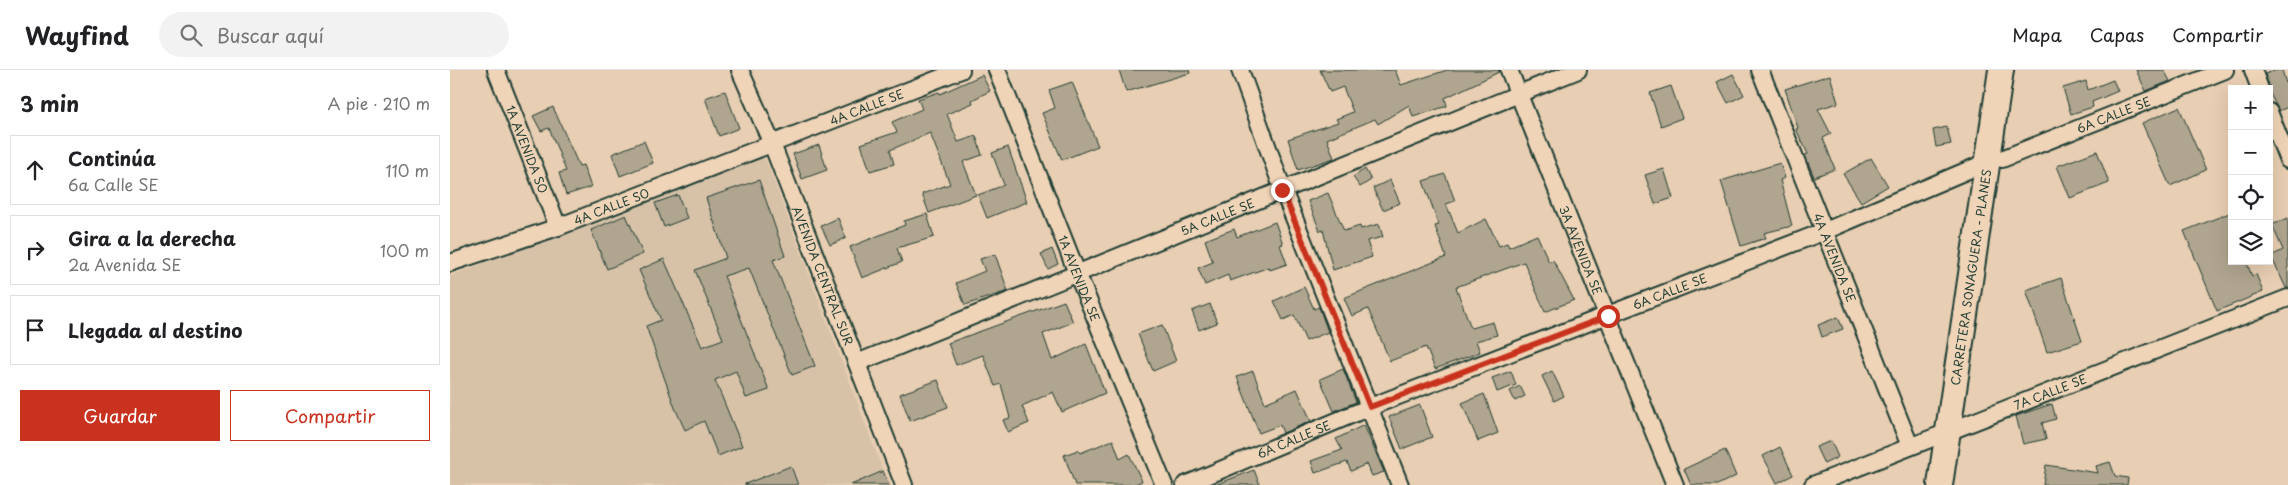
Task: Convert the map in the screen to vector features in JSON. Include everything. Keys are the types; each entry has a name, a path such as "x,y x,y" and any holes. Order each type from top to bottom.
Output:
{"main road":[{"name":"CARRETERA SONAGUERA - PLANES","path":"1940,485 1955,429 1994,161 2001,70"},
{"name":"CARRETERA SONAGUERA - PLANES","path":"1994,161 2015,70"},
{"name":"CARRETERA SONAGUERA - PLANES","path":"1954,485 1955,429"}],"street":[{"name":"1A AVENIDA SO","path":"496,70 558,227"},
{"name":"AVENIDA CENTRAL SUR","path":"740,70 772,144 904,485"},
{"name":"4A CALLE SE","path":"772,144 960,70"},
{"name":"1A AVENIDA SE","path":"998,70 1077,273 1164,485"},
{"path":"1240,70 1282,190 1400,485"},
{"name":"3A AVENIDA SE","path":"1510,70 1675,485"},
{"name":"5A CALLE SE","path":"857,363 1578,70"},
{"name":"4A AVENIDA SE","path":"1760,70 1910,446"},
{"name":"6A CALLE SE","path":"1185,485 1370,407 1825,231 1994,161 2225,70"},
{"path":"2253,70 2259,85"},
{"path":"2273,122 2288,160"},
{"name":"4A CALLE SO","path":"450,263 558,227 772,144"},
{"name":"7A CALLE SE","path":"1813,485 2288,298"}],"shaded area":[{"path":"765,157 883,471 851,485 450,485 450,276"}],"building":[{"path":"1119,70 1189,70 1190,73 1126,92"},
{"path":"1320,70 1395,70 1401,85 1447,70 1499,70 1499,72 1445,98 1447,106 1413,117 1409,105 1378,124 1375,119 1327,139 1334,158 1298,170 1288,139 1338,122 1336,119 1353,112 1343,87 1330,92"},
{"path":"2136,70 2164,70 2170,81 2146,91"},
{"path":"2282,70 2288,90 2288,107 2279,111 2273,100 2273,85 2269,85 2265,74"},
{"path":"1733,74 1744,95 1728,103 1717,82"},
{"path":"982,75 990,91 972,100 973,103 947,114 958,142 976,136 982,155 963,162 976,195 929,213 922,194 950,184 930,133 890,150 894,164 870,171 861,144 897,132 892,122 922,109 918,99 939,92 940,94"},
{"path":"1830,75 1838,103 1818,109 1831,134 1823,138 1835,169 1814,177 1805,155 1808,154 1796,129 1798,128 1785,89"},
{"path":"2113,80 2118,91 2092,102 2093,107 2071,114 2063,88 2086,81 2088,90"},
{"path":"1072,82 1098,146 1062,160 1042,113 1055,108 1049,90"},
{"path":"1671,86 1682,118 1661,126 1650,93"},
{"path":"725,91 739,128 719,136 705,98"},
{"path":"553,107 579,166 583,165 591,187 566,195 559,173 566,171 549,128 541,131 533,116"},
{"path":"2179,107 2206,170 2170,186 2142,123"},
{"path":"1947,127 1951,144 1936,147 1933,130"},
{"path":"644,141 653,163 620,176 612,154"},
{"path":"819,145 827,170 802,179 793,154"},
{"path":"1008,147 1027,202 987,218 978,195 1004,185 992,153"},
{"path":"2097,151 2109,183 2070,198 2057,166"},
{"path":"1871,158 1888,186 1861,202 1843,174"},
{"path":"1780,163 1785,178 1780,180 1792,226 1764,233 1766,238 1741,246 1721,181"},
{"path":"1365,169 1371,180 1360,187 1353,177"},
{"path":"1664,169 1673,198 1655,204 1645,175"},
{"path":"1445,174 1455,201 1446,204 1458,233 1486,219 1499,246 1507,243 1509,247 1537,235 1549,262 1553,260 1574,300 1545,312 1524,262 1456,287 1471,328 1493,322 1497,335 1476,341 1480,352 1435,369 1426,347 1390,361 1368,309 1352,316 1344,298 1446,257 1435,226 1439,225 1423,181"},
{"path":"759,180 785,256 773,260 815,366 792,375 749,268 724,276 769,390 746,398 736,371 715,380 742,446 718,456 704,421 685,430 675,408 646,326 661,320 639,270 664,259 702,347 723,339 695,270 726,258 706,198"},
{"path":"1390,180 1400,203 1383,210 1373,188"},
{"path":"1328,193 1344,231 1360,226 1361,229 1379,224 1383,237 1367,241 1372,257 1333,270 1323,230 1320,231 1308,201"},
{"path":"678,195 687,218 664,227 655,203"},
{"path":"927,214 934,237 897,248 902,262 862,278 850,247 905,225 904,221"},
{"path":"2228,214 2228,265 2248,265 2252,276 2256,274 2263,292 2217,311 2184,231"},
{"path":"626,215 643,254 607,269 591,230"},
{"path":"838,218 846,238 830,245 821,226"},
{"path":"2288,218 2288,288 2286,288 2273,260 2273,255 2283,250 2273,225"},
{"path":"1275,222 1283,244 1280,245 1287,264 1270,270 1269,267 1230,281 1228,275 1205,285 1198,268 1213,262 1205,240 1234,229 1237,237"},
{"path":"1052,249 1058,264 1048,269 1041,254"},
{"path":"995,254 1008,291 965,305 956,283 985,271 980,259"},
{"path":"2061,278 2082,341 2047,352 2026,290"},
{"path":"1304,287 1314,309 1319,307 1328,332 1306,341 1294,315 1283,320 1274,301"},
{"path":"1064,301 1073,322 1043,334 1052,360 1086,344 1105,393 1062,412 1053,392 1022,406 1029,423 1008,432 1003,420 1010,418 1001,384 995,386 983,355 956,365 948,343"},
{"path":"1210,304 1217,323 1199,330 1192,311"},
{"path":"1838,317 1843,329 1822,337 1818,325"},
{"path":"1162,325 1176,361 1153,371 1138,334"},
{"path":"1343,369 1356,402 1334,411 1320,379"},
{"path":"1253,371 1265,403 1297,389 1311,421 1283,433 1280,425 1259,433 1237,377"},
{"path":"1511,371 1516,385 1497,392 1492,378"},
{"path":"1552,371 1564,396 1554,401 1542,376"},
{"path":"938,380 948,407 910,421 900,394"},
{"path":"1520,386 1525,396 1515,401 1510,391"},
{"path":"1484,394 1498,433 1478,441 1462,403"},
{"path":"2052,404 2056,419 2042,423 2046,439 2023,444 2016,416"},
{"path":"1420,405 1432,437 1402,449 1389,417"},
{"path":"1364,425 1384,472 1372,476 1367,464 1351,471 1347,462 1315,473 1311,461 1342,450 1336,439"},
{"path":"1113,440 1120,459 1129,454 1142,481 1133,485 1075,485 1064,455 1078,450 1080,453"},
{"path":"1831,441 1838,457 1824,464 1816,447"},
{"path":"1780,447 1793,475 1777,483 1763,456"},
{"path":"1725,450 1736,476 1717,485 1691,485 1684,469"},
{"path":"2110,462 2115,476 2128,478 2127,485 2043,485 2046,465 2098,473 2096,466"},
{"path":"791,466 798,485 745,485 745,484"},
{"path":"1254,470 1260,485 1217,485 1217,484"},
{"path":"883,471 889,485 851,485"}],"route":[{"path":"1282,190 1370,407 1608,316"}]}
